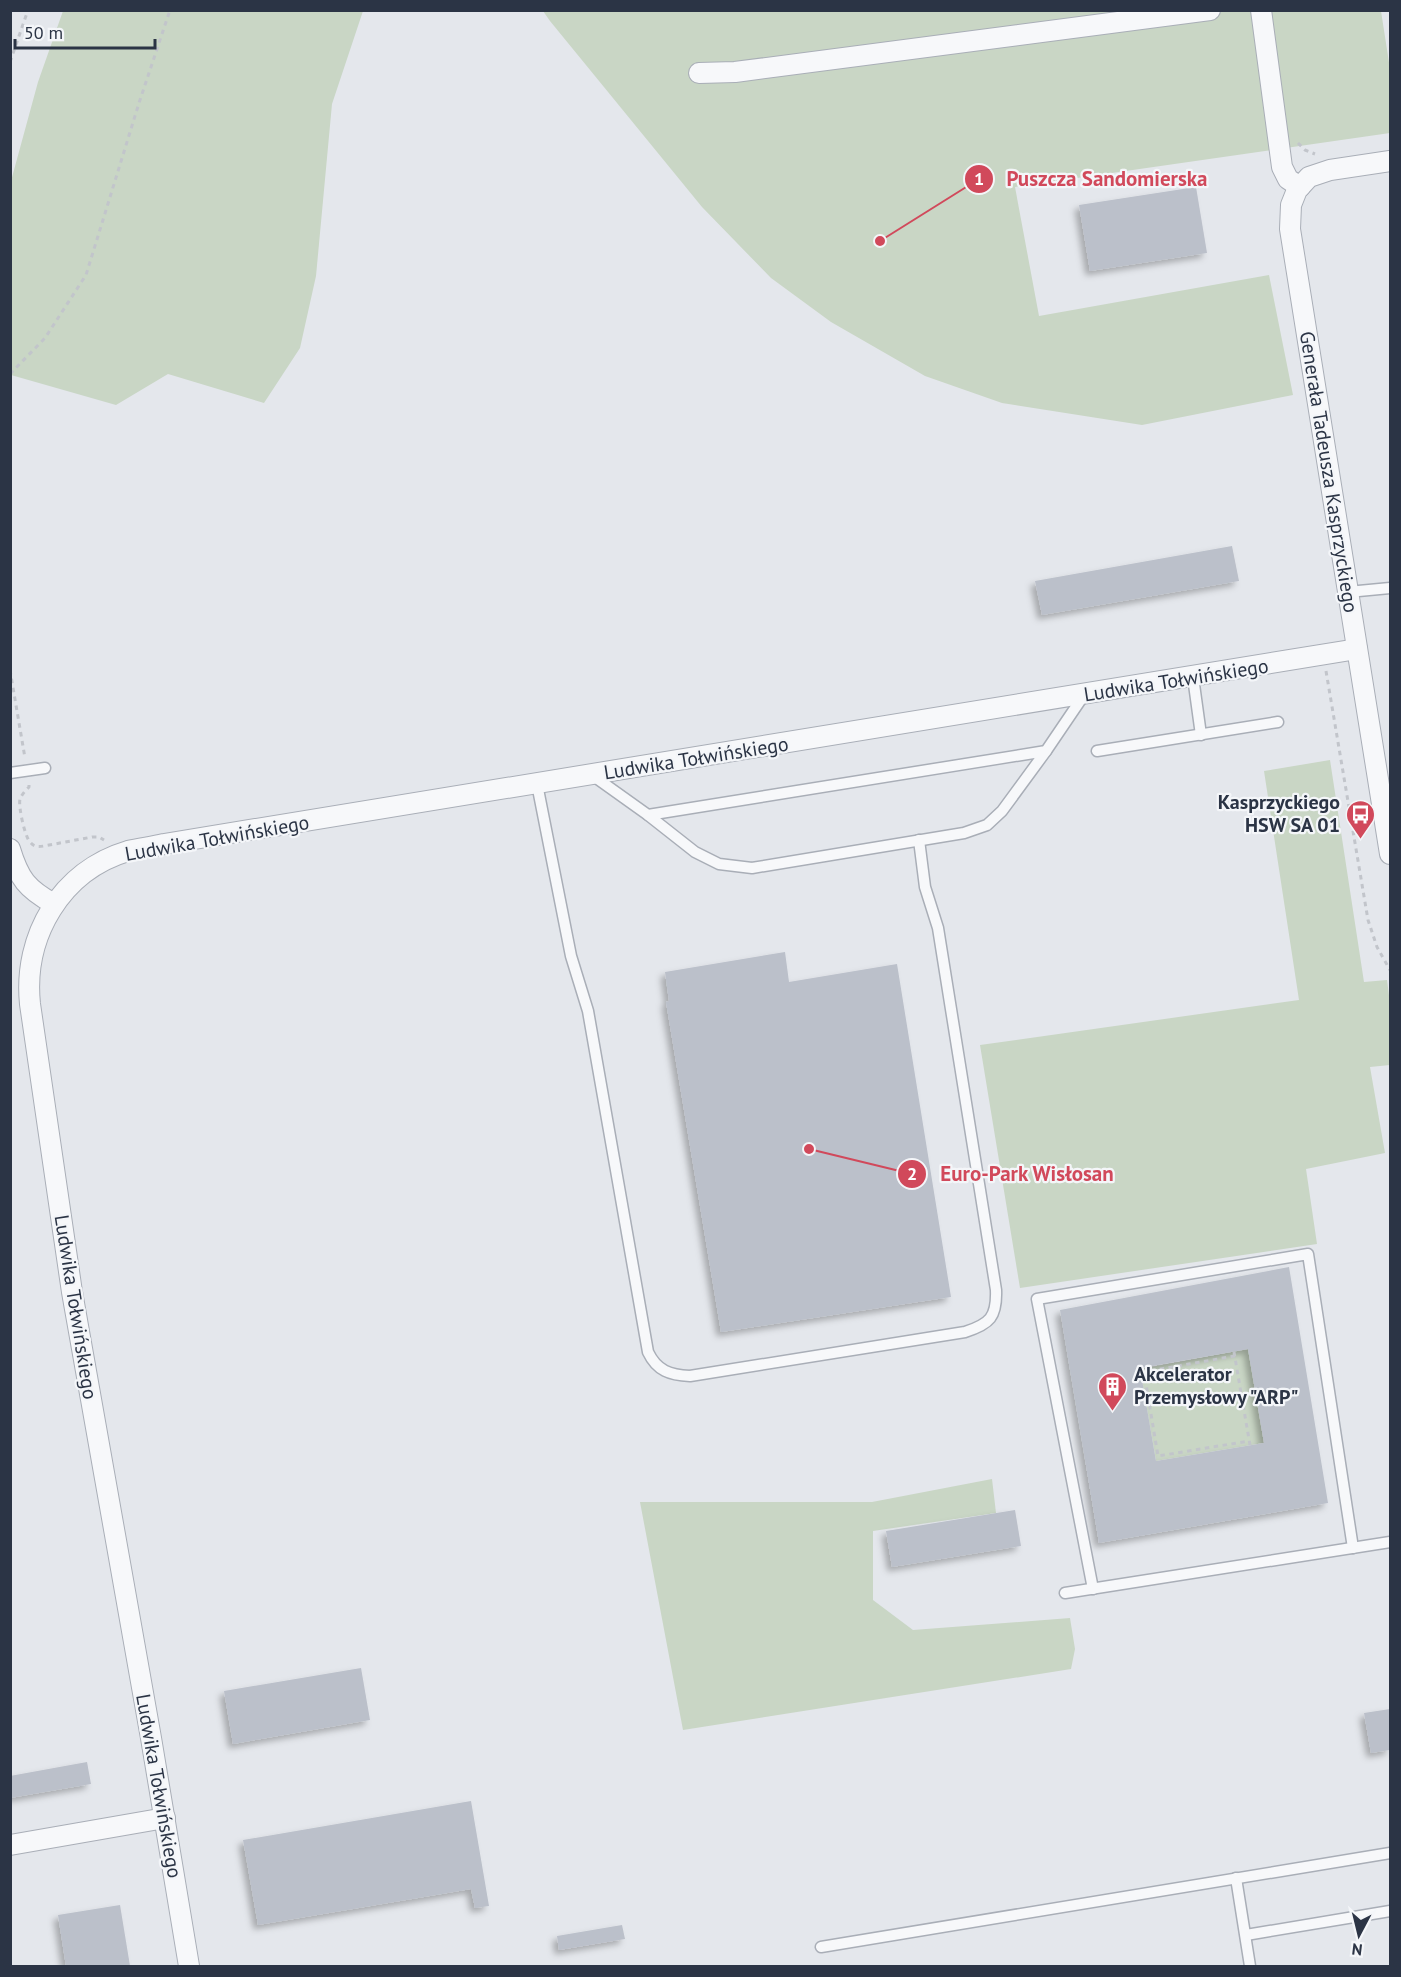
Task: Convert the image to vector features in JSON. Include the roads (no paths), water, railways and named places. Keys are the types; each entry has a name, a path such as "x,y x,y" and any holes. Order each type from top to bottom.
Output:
{"street":[{"path":"699,73 735,72 1210,10"},
{"path":"1261,10 1282,167 1288,179 1300,187 1309,177 1330,170 1390,161"},
{"name":"Generała Tadeusza Kasprzyckiego","path":"1300,187 1291,206 1290,229 1390,854"},
{"name":"Ludwika Tołwińskiego","path":"189,1966 74,1303 30,1004 28,976 42,924 54,904 73,882 113,857 128,851 164,844 1357,649"},
{"path":"10,849 16,868 28,887 54,904"},
{"path":"10,1845 165,1818"}],"lane":[{"path":"1348,592 1390,588"},
{"path":"1192,677 1201,735"},
{"path":"592,775 695,852 719,864 752,868 964,832 987,825 1002,811 1084,695"},
{"path":"1097,752 1278,723"},
{"path":"648,815 1046,751"},
{"path":"10,774 45,768"},
{"path":"537,784 571,956 588,1011 648,1352 654,1363 663,1371 676,1376 690,1376 964,1332 982,1326 992,1317 997,1305 996,1290 938,928 925,887 920,840"},
{"path":"1092,1589 1037,1299 1308,1254 1353,1548"},
{"path":"1065,1593 1390,1542"},
{"path":"821,1947 1390,1853"},
{"path":"1236,1878 1250,1966"},
{"path":"1246,1935 1390,1911"}],"place":[{"name":"Puszcza Sandomierska","path":"880,241"},
{"name":"Kasprzyckiego HSW SA 01","path":"1361,840"},
{"name":"Euro-Park Wisłosan","path":"809,1149"},
{"name":"Akcelerator Przemysłowy \"ARP\"","path":"1113,1412"}]}
